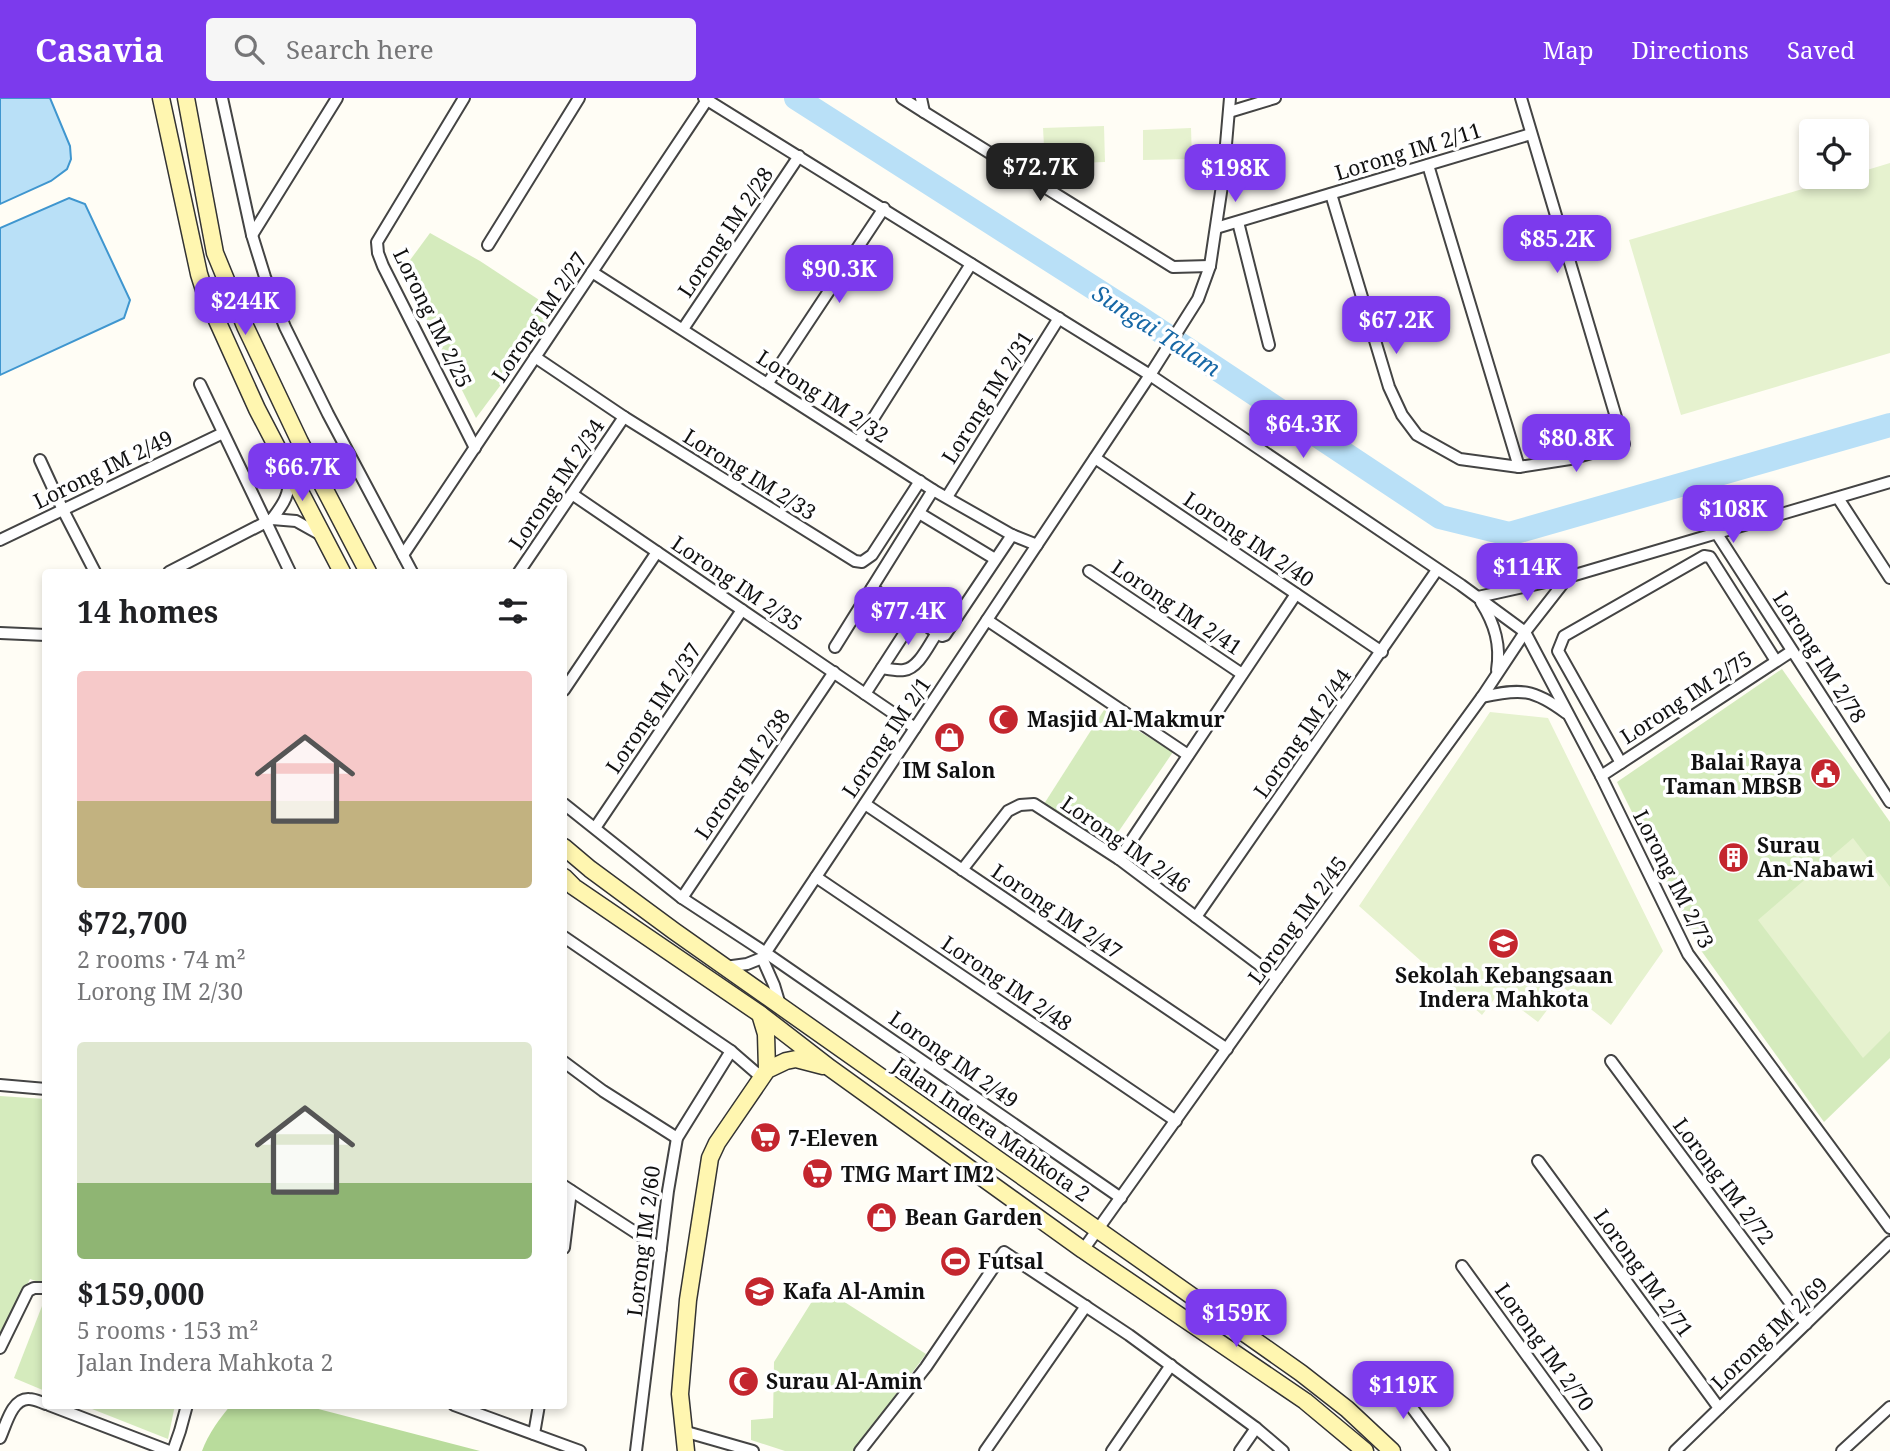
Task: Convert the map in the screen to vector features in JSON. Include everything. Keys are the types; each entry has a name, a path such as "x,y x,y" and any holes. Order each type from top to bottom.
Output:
{"street":[{"path":"161,98 206,296 257,408 340,569"},
{"path":"186,98 215,253 245,326 300,442 366,569"},
{"path":"222,98 252,234 265,277 285,327 410,569"},
{"path":"252,234 337,98"},
{"name":"Lorong IM 2/25","path":"464,98 377,242 383,266 475,448"},
{"path":"488,245 579,98"},
{"path":"902,98 1173,267 1210,266 1223,179 1230,98"},
{"path":"921,98 924,112"},
{"path":"1229,112 1275,98"},
{"path":"1331,194 1389,387 1402,415 1417,435 1460,459 1519,467 1570,459 1624,444 1521,98"},
{"path":"705,99 1059,318 1154,370 1525,632"},
{"name":"Lorong IM 2/27","path":"403,555 705,99"},
{"name":"Lorong IM 2/11","path":"1216,228 1531,134"},
{"name":"Lorong IM 2/28","path":"683,329 799,156"},
{"path":"1428,165 1519,467"},
{"path":"768,383 884,208"},
{"path":"1238,222 1269,345"},
{"path":"859,442 971,264"},
{"name":"Lorong IM 2/1","path":"764,956 1154,370 1198,299 1210,266"},
{"name":"Lorong IM 2/32","path":"592,272 933,490 1012,535 1037,545"},
{"name":"Lorong IM 2/31","path":"947,497 1059,318"},
{"name":"Lorong IM 2/33","path":"536,357 624,417 855,561 862,562 872,555 920,481"},
{"path":"200,384 269,520 289,569"},
{"name":"Lorong IM 2/34","path":"521,569 624,417"},
{"name":"Lorong IM 2/49","path":"0,540 223,433"},
{"name":"Lorong IM 2/40","path":"1095,458 1382,652"},
{"path":"40,460 93,569"},
{"path":"175,569 269,520 286,499 290,488 290,473"},
{"path":"1478,597 1568,577 1890,482"},
{"path":"835,647 933,490"},
{"name":"Lorong IM 2/35","path":"572,494 915,728"},
{"path":"1838,498 1890,578"},
{"path":"919,513 995,559"},
{"path":"269,520 296,521 321,535"},
{"name":"Lorong IM 2/78","path":"1717,534 1890,802"},
{"path":"872,588 942,636 946,634 1012,535"},
{"path":"567,686 657,551"},
{"path":"1621,763 1558,651 1564,636 1704,555 1710,557 1776,661"},
{"name":"Lorong IM 2/44","path":"1196,917 1437,570"},
{"name":"Lorong IM 2/41","path":"1089,571 1242,674"},
{"name":"Lorong IM 2/45","path":"1083,1251 1277,978 1482,697 1525,632 1568,577"},
{"path":"1119,859 1296,594"},
{"path":"1478,597 1487,611 1498,642 1496,674"},
{"name":"Lorong IM 2/37","path":"595,828 742,610"},
{"path":"865,694 915,617"},
{"path":"988,620 1188,755"},
{"path":"882,668 910,668 918,661 937,632"},
{"name":"Lorong IM 2/73","path":"1525,632 1601,776 1688,954 1890,1228"},
{"path":"0,633 42,635"},
{"name":"Lorong IM 2/75","path":"1601,776 1792,651"},
{"name":"Lorong IM 2/38","path":"682,898 834,672"},
{"path":"1482,697 1512,692 1538,694 1569,715"},
{"name":"Lorong IM 2/47","path":"864,804 1227,1049"},
{"name":"Lorong IM 2/46","path":"962,870 1008,811 1020,805 1034,804 1119,859 1277,978"},
{"name":"Lorong IM 2/49","path":"567,806 682,898 764,956 1121,1198"},
{"name":"Jalan Indera Mahkota 2","path":"567,850 725,967 1301,1373 1347,1409 1392,1451"},
{"path":"569,882 590,869"},
{"name":"Lorong IM 2/48","path":"816,877 1176,1121"},
{"name":"Jalan Indera Mahkota 2","path":"569,882 760,1014 830,1068 1083,1251 1305,1401 1365,1451"},
{"path":"569,947 764,1073"},
{"path":"725,967 747,964 764,956 780,1005"},
{"path":"760,1014 766,1034 764,1073"},
{"name":"Lorong IM 2/60","path":"636,1451 677,1138 730,1051"},
{"path":"686,1451 680,1394 688,1300 710,1158 764,1073 786,1061 796,1059 830,1068"},
{"name":"Lorong IM 2/72","path":"1611,1061 1806,1324"},
{"path":"567,1064 603,1091 677,1138"},
{"path":"0,1085 42,1089"},
{"name":"Lorong IM 2/71","path":"1538,1161 1719,1408"},
{"path":"567,1189 661,1249"},
{"name":"Lorong IM 2/69","path":"1675,1451 1890,1242"},
{"path":"860,1451 926,1367 1004,1252 1171,1365 1283,1451"},
{"name":"Lorong IM 2/70","path":"1462,1266 1596,1451"},
{"path":"0,1348 25,1295 34,1288 42,1288"},
{"path":"985,1451 1086,1306"},
{"path":"1112,1451 1171,1365"},
{"path":"1390,1375 1444,1451"},
{"path":"0,1438 14,1407 20,1401 26,1398 42,1403"},
{"path":"1842,1451 1890,1407"},
{"path":"58,1409 171,1451 188,1409"},
{"path":"465,1409 580,1451"},
{"path":"534,1434 538,1409"},
{"path":"1240,1451 1256,1428"},
{"path":"682,1431 753,1451"}],"green space":[{"path":"1104,126 1105,162 1045,164 1043,128"},
{"path":"1191,128 1192,159 1143,160 1143,130"},
{"path":"1890,163 1890,353 1681,415 1629,240 1802,189 1869,189 1869,169"},
{"path":"430,233 480,261 556,311 476,418 402,271"},
{"path":"1782,669 1890,822 1890,1058 1824,1122 1700,949 1617,782"},
{"path":"1104,710 1173,752 1108,847 1044,804"},
{"name":"Sekolah Kebangsaan Indera Mahkota","path":"1490,712 1548,718 1663,951 1611,1025 1564,988 1538,1022 1499,993 1482,1015 1359,906"},
{"path":"1853,838 1890,887 1890,1031 1863,1058 1758,920"},
{"path":"0,1096 42,1099 42,1283 30,1279 0,1339"},
{"path":"821,1287 926,1354 854,1451 785,1451 751,1440 751,1420 773,1418 774,1362"},
{"path":"42,1306 42,1390 14,1378"},
{"path":"92,1409 174,1409 168,1439"},
{"path":"228,1409 318,1409 480,1451 202,1451"}],"water":[{"path":"0,98 50,98 70,146 71,159 67,169 51,181 0,204"},
{"path":"69,198 85,204 130,300 124,318 0,375 0,228"}],"waterway":[{"name":"Sungai Talam","path":"796,98 1136,315 1440,517 1509,534 1890,425"}],"place":[{"name":"Masjid Al-Makmur","path":"1004,719"},
{"name":"IM Salon","path":"949,738"},
{"name":"Balai Raya Taman MBSB","path":"1825,774"},
{"name":"Surau An-Nabawi","path":"1734,857"},
{"name":"Sekolah Kebangsaan Indera Mahkota","path":"1504,943"},
{"name":"7-Eleven","path":"765,1138"},
{"name":"TMG Mart IM2","path":"818,1174"},
{"name":"Bean Garden","path":"882,1217"},
{"name":"Futsal","path":"955,1261"},
{"name":"Kafa Al-Amin","path":"760,1291"},
{"name":"Surau Al-Amin","path":"743,1381"}]}
